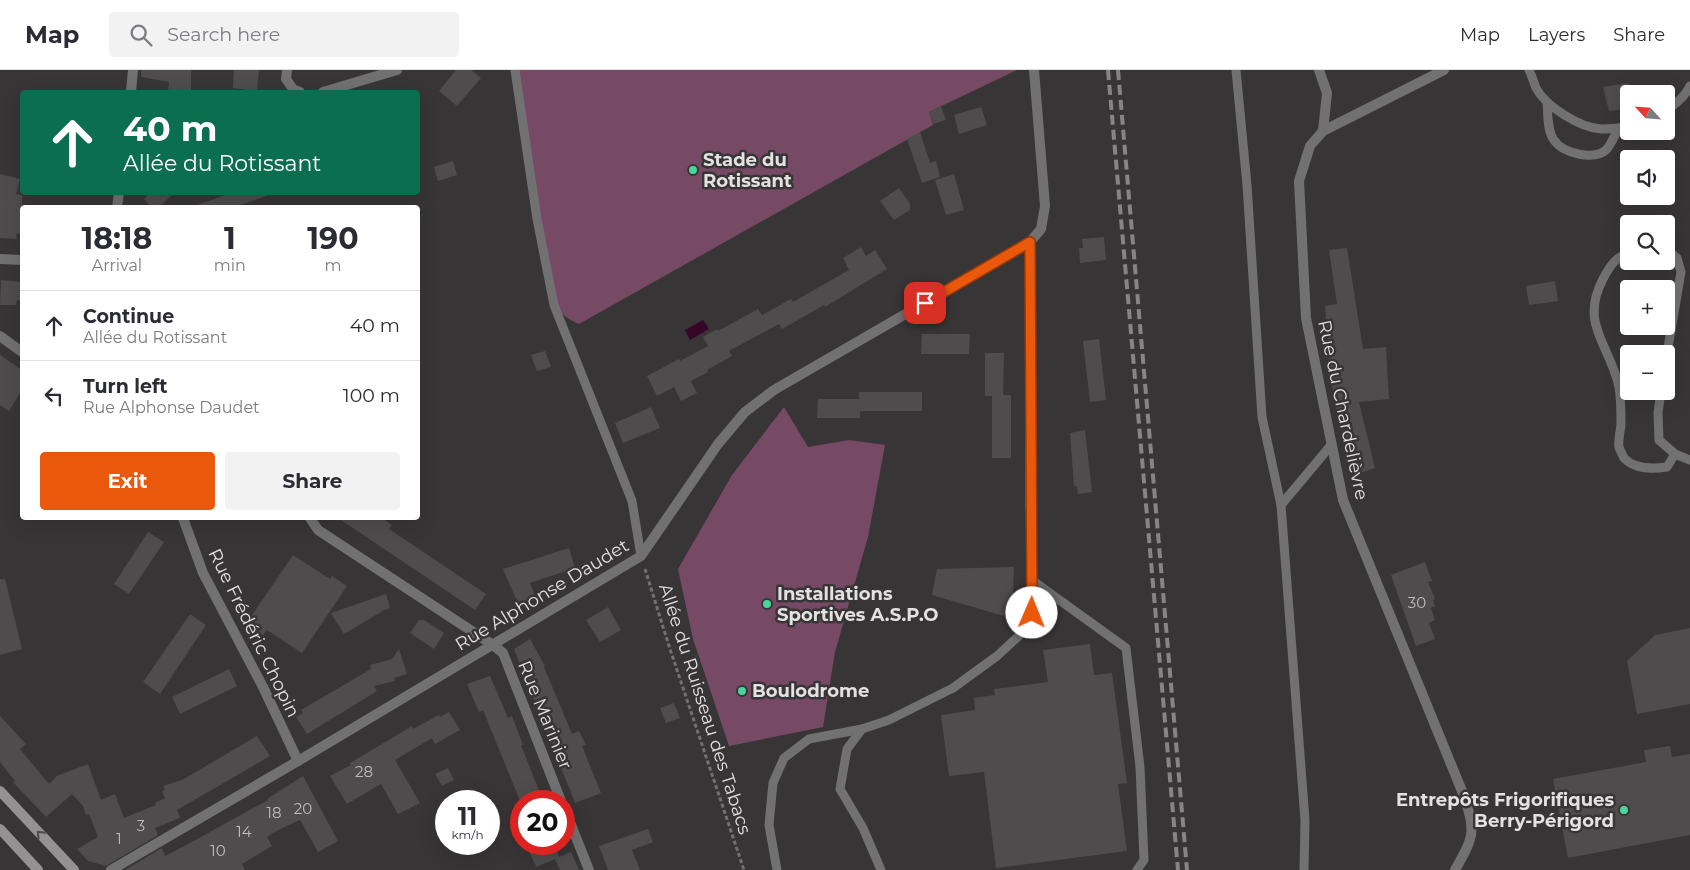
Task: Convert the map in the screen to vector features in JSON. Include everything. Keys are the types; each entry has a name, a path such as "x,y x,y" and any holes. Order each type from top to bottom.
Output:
{"main road":[{"path":"0,790 74,870"},
{"path":"0,829 38,870"}],"street":[{"path":"131,90 133,70"},
{"path":"287,70 286,79 295,90"},
{"path":"330,90 397,70"},
{"name":"Rue Alphonse Daudet","path":"111,870 298,761 641,556 718,444 745,412 774,390 1030,242 1041,229 1046,206 1034,70"},
{"path":"1319,70 1327,94 1323,132"},
{"name":"Rue du Chardelièvre","path":"1444,70 1323,132 1310,146 1299,181 1306,318 1343,500 1460,787 1472,821 1472,832 1467,850 1455,870"},
{"path":"1030,242 1030,507"},
{"path":"0,259 20,260"},
{"path":"0,336 20,351"},
{"name":"Rue Frédéric Chopin","path":"184,520 203,573 263,687 298,761"},
{"path":"311,520 318,530 493,644"},
{"name":"Rue Marinier","path":"493,644 503,653 558,790"},
{"path":"575,835 589,870"}],"lane":[{"path":"515,70 537,218 554,306 632,501 641,556"},
{"path":"1236,70 1247,185 1262,417 1281,505 1305,820 1304,870"},
{"path":"1529,70 1537,89 1554,108 1584,124 1600,129 1618,128"},
{"path":"1675,103 1687,92 1690,86"},
{"path":"1678,101 1690,103"},
{"path":"1547,102 1551,134 1554,141 1581,155 1599,154 1606,149 1618,128"},
{"path":"1669,345 1682,272 1675,256"},
{"path":"1620,257 1610,264 1599,286 1594,303 1594,323 1619,387 1621,408 1619,448 1624,458 1638,466 1653,469 1667,467 1675,454"},
{"path":"1660,400 1658,413 1659,440 1675,454 1690,460"},
{"path":"1281,505 1332,444"},
{"path":"777,870 769,825 773,783 784,758 809,739 862,730 889,720 953,688 997,656 1022,633 1032,613 1033,581 1030,507"},
{"path":"1033,581 1126,648 1140,767 1144,860 1137,870"},
{"path":"862,730 848,750 840,789 863,828 880,870"}],"path":[{"name":"Allée du Ruisseau des Tabacs","path":"641,556 744,870"}],"shaded area":[{"name":"Stade du Rotissant","path":"518,70 1017,70 929,112 933,125 579,324 565,316 560,311 557,303 545,244"},
{"path":"703,320 709,329 690,340 685,330"},
{"name":"Installations Sportives A.S.P.O","path":"784,407 808,447 849,440 885,445 868,537 835,652 823,727 729,746 693,639 678,569 732,475"}],"building":[{"path":"141,70 191,70 191,90 168,90 169,82 141,77"},
{"path":"234,70 259,70 257,90 233,88"},
{"path":"456,70 471,70 481,78 457,106 439,91"},
{"path":"1629,83 1629,85 1620,85 1620,109 1609,111 1603,87"},
{"path":"941,106 946,120 933,124 929,112"},
{"path":"981,107 987,125 959,134 954,115"},
{"path":"920,132 930,163 936,161 940,177 922,183 907,139"},
{"path":"453,161 457,175 438,181 434,167"},
{"path":"0,174 20,179 16,194 22,195 22,205 20,205 20,234 16,234 17,239 0,238"},
{"path":"954,174 964,210 946,215 935,180"},
{"path":"899,188 910,204 910,210 894,220 880,201"},
{"path":"148,195 172,195 161,205 149,205 144,199"},
{"path":"225,195 269,195 241,205 197,205"},
{"path":"1104,237 1106,260 1080,263 1079,248 1083,248 1082,239"},
{"path":"861,247 866,256 875,250 887,269 825,307 824,305 782,329 779,324 729,351 732,356 691,381 697,393 681,401 674,387 657,396 647,376 708,346 703,337 717,329 718,331 758,309 762,315 791,299 793,302 849,270 843,258"},
{"path":"1347,248 1363,349 1386,347 1389,399 1359,402 1375,468 1354,475 1334,405 1325,306 1337,304 1329,250"},
{"path":"1,280 20,282 20,301 17,300 16,305 0,305"},
{"path":"1555,281 1558,301 1529,305 1526,286"},
{"path":"922,334 970,334 969,354 921,354"},
{"path":"1099,339 1106,400 1090,402 1083,341"},
{"path":"545,351 551,367 537,371 531,355"},
{"path":"985,353 1004,353 1003,395 1011,395 1011,458 992,458 992,396 985,396"},
{"path":"0,355 20,369 20,393 9,411 0,405"},
{"path":"859,392 922,392 922,411 860,411 860,418 817,418 818,399 859,399"},
{"path":"651,407 660,428 623,443 615,423"},
{"path":"1085,430 1092,492 1078,494 1077,486 1074,486 1070,433"},
{"path":"341,520 384,520 392,525 389,529 486,594 475,610"},
{"path":"148,532 164,542 129,594 114,584"},
{"path":"569,548 575,568 530,583 536,598 519,606 503,569"},
{"path":"293,555 330,579 332,576 347,586 302,653 267,630 263,635 246,624"},
{"path":"1425,562 1432,581 1428,582 1435,599 1433,600 1435,606 1431,608 1435,620 1429,623 1435,639 1416,646 1391,575"},
{"path":"1014,567 1013,592 1007,617 932,595 937,569"},
{"path":"0,579 5,579 22,649 0,655"},
{"path":"386,594 390,608 381,611 344,634 331,613"},
{"path":"608,607 621,630 600,642 586,620"},
{"path":"190,614 206,625 160,694 143,682"},
{"path":"419,620 424,620 444,633 434,649 410,633"},
{"path":"1690,628 1690,704 1637,714 1627,661 1655,635"},
{"path":"530,639 545,666 572,734 579,731 586,745 582,746 601,793 575,803 575,790 570,790 514,649"},
{"path":"1090,644 1094,675 1112,673 1127,783 1118,784 1127,851 996,868 984,772 949,776 941,715 975,710 974,698 995,695 994,689 1048,682 1043,650"},
{"path":"399,649 407,674 394,678 395,681 374,686 377,691 307,734 296,717 303,713 301,710 371,669 370,665 392,659"},
{"path":"229,669 237,686 180,714 172,697"},
{"path":"490,676 508,718 512,716 539,790 516,790 483,710 479,712 467,684"},
{"path":"674,703 680,718 666,723 660,708"},
{"path":"449,712 460,730 435,744 432,738 395,760 420,803 398,814 381,784 347,804 330,776 351,765 350,763 412,726 413,729 439,715 440,717"},
{"path":"0,716 26,744 20,749 49,784 57,776 88,764 101,800 115,794 124,818 156,805 155,803 165,798 162,791 165,790 163,786 182,780 257,736 270,756 177,810 180,818 155,828 158,835 106,866 88,861 77,849 98,837 89,814 86,815 83,806 72,794 46,817 13,782 15,781 0,762"},
{"name":"Entrepôts Frigorifiques Berry-Périgord","path":"1670,746 1672,757 1690,754 1690,835 1568,858 1553,779 1646,762 1644,750"},
{"path":"448,768 454,780 442,786 435,774"},
{"path":"303,776 338,841 318,852 300,820 267,837 272,846 242,864 245,870 125,870 162,848 165,856 190,843 268,800"},
{"path":"648,829 653,842 632,850 640,870 608,870 599,846"},
{"path":"531,855 558,855 559,857 572,855 579,870 560,870 555,859 536,867"}],"railway":[{"path":"1108,70 1178,870"},
{"path":"1118,70 1187,870"}],"place":[{"name":"Stade du Rotissant","path":"693,170"},
{"name":"Installations Sportives A.S.P.O","path":"767,604"},
{"name":"Boulodrome","path":"742,691"},
{"name":"Entrepôts Frigorifiques Berry-Périgord","path":"1624,810"}],"route":[{"path":"925,303 1030,242 1032,613"}]}
